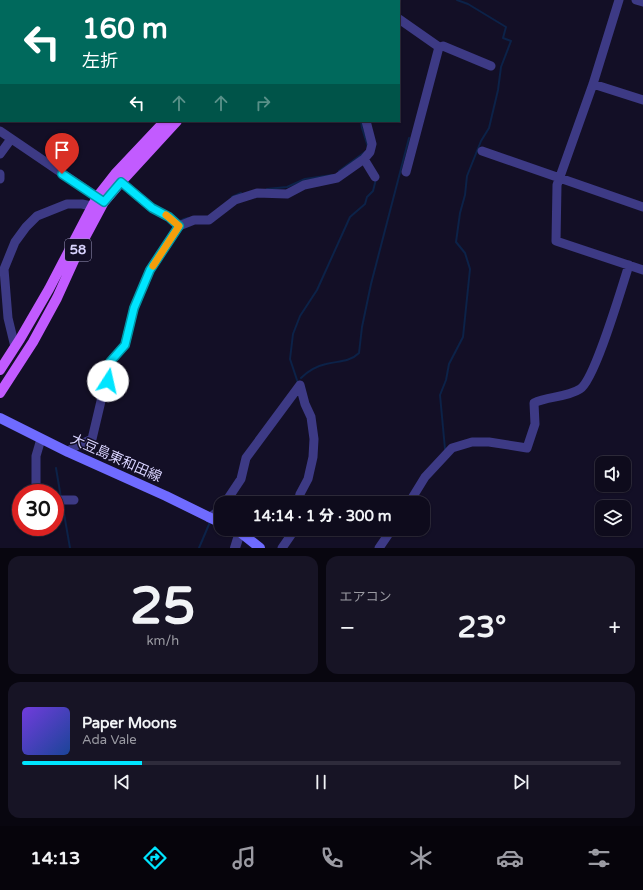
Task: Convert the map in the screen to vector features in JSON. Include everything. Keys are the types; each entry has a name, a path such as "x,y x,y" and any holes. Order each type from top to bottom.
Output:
{"main road":[{"name":"58","path":"0,393 33,342 50,311 101,200 115,174 164,122"},
{"name":"58","path":"0,370 49,289 91,206 101,200 121,182 176,122"},
{"name":"大豆島東和田線","path":"0,418 68,452 166,496 214,520"},
{"path":"244,536 260,548"}],"street":[{"path":"619,0 557,185 556,241 643,270"},
{"path":"636,0 643,2"},
{"path":"400,20 439,47 443,46 491,66"},
{"path":"406,172 439,47"},
{"path":"592,84 643,100"},
{"path":"68,452 74,447 92,439 101,401 108,381 110,362 125,345 134,308 150,270 179,226 194,220 209,220 235,200 257,193 287,194 304,185 337,178 364,159 370,152 372,144 366,122"},
{"path":"0,131 101,200"},
{"path":"0,154 11,139"},
{"path":"482,150 643,206"},
{"path":"364,159 375,177"},
{"path":"0,174 0,179"},
{"path":"121,182 152,208 169,217 179,226"},
{"path":"15,347 8,318 4,269 15,242 26,227 37,216 66,204 82,204 91,206"},
{"path":"413,496 425,478 452,448 472,442 489,442 527,448 535,424 534,403 562,397 581,389 587,383 596,364 629,265"},
{"path":"230,496 241,479 246,458 300,385 305,404 311,417 314,439 313,457 308,479 300,496"},
{"path":"36,484 36,456 41,439"},
{"path":"64,500 74,500"},
{"path":"209,518 214,514"},
{"path":"235,548 236,536"},
{"path":"282,548 290,536"},
{"path":"379,548 387,536"}],"waterway":[{"path":"445,449 440,395 446,380 449,364 463,337 470,269 465,253 456,242 460,213 465,195 467,176 481,141 489,128 498,90 501,67 511,41 503,38 506,27 468,4 457,0"},
{"path":"361,122 368,147"},
{"path":"301,378 316,367 348,360 359,353 362,327 371,284 409,138"},
{"path":"339,171 365,152"},
{"path":"267,189 287,187 305,179 332,175"},
{"path":"298,383 290,359 293,334 300,316 317,290 350,217 365,204 367,197 373,191 376,179"},
{"path":"232,197 241,193"},
{"path":"180,221 188,218"},
{"path":"56,468 59,484"},
{"path":"64,514 70,548"},
{"path":"199,548 210,522"}],"slow traffic":[{"path":"153,266 179,226 166,215"}],"route":[{"path":"62,174 104,202 121,182 152,208 169,217 179,226 150,270 134,308 125,345 110,362 108,381"}]}
